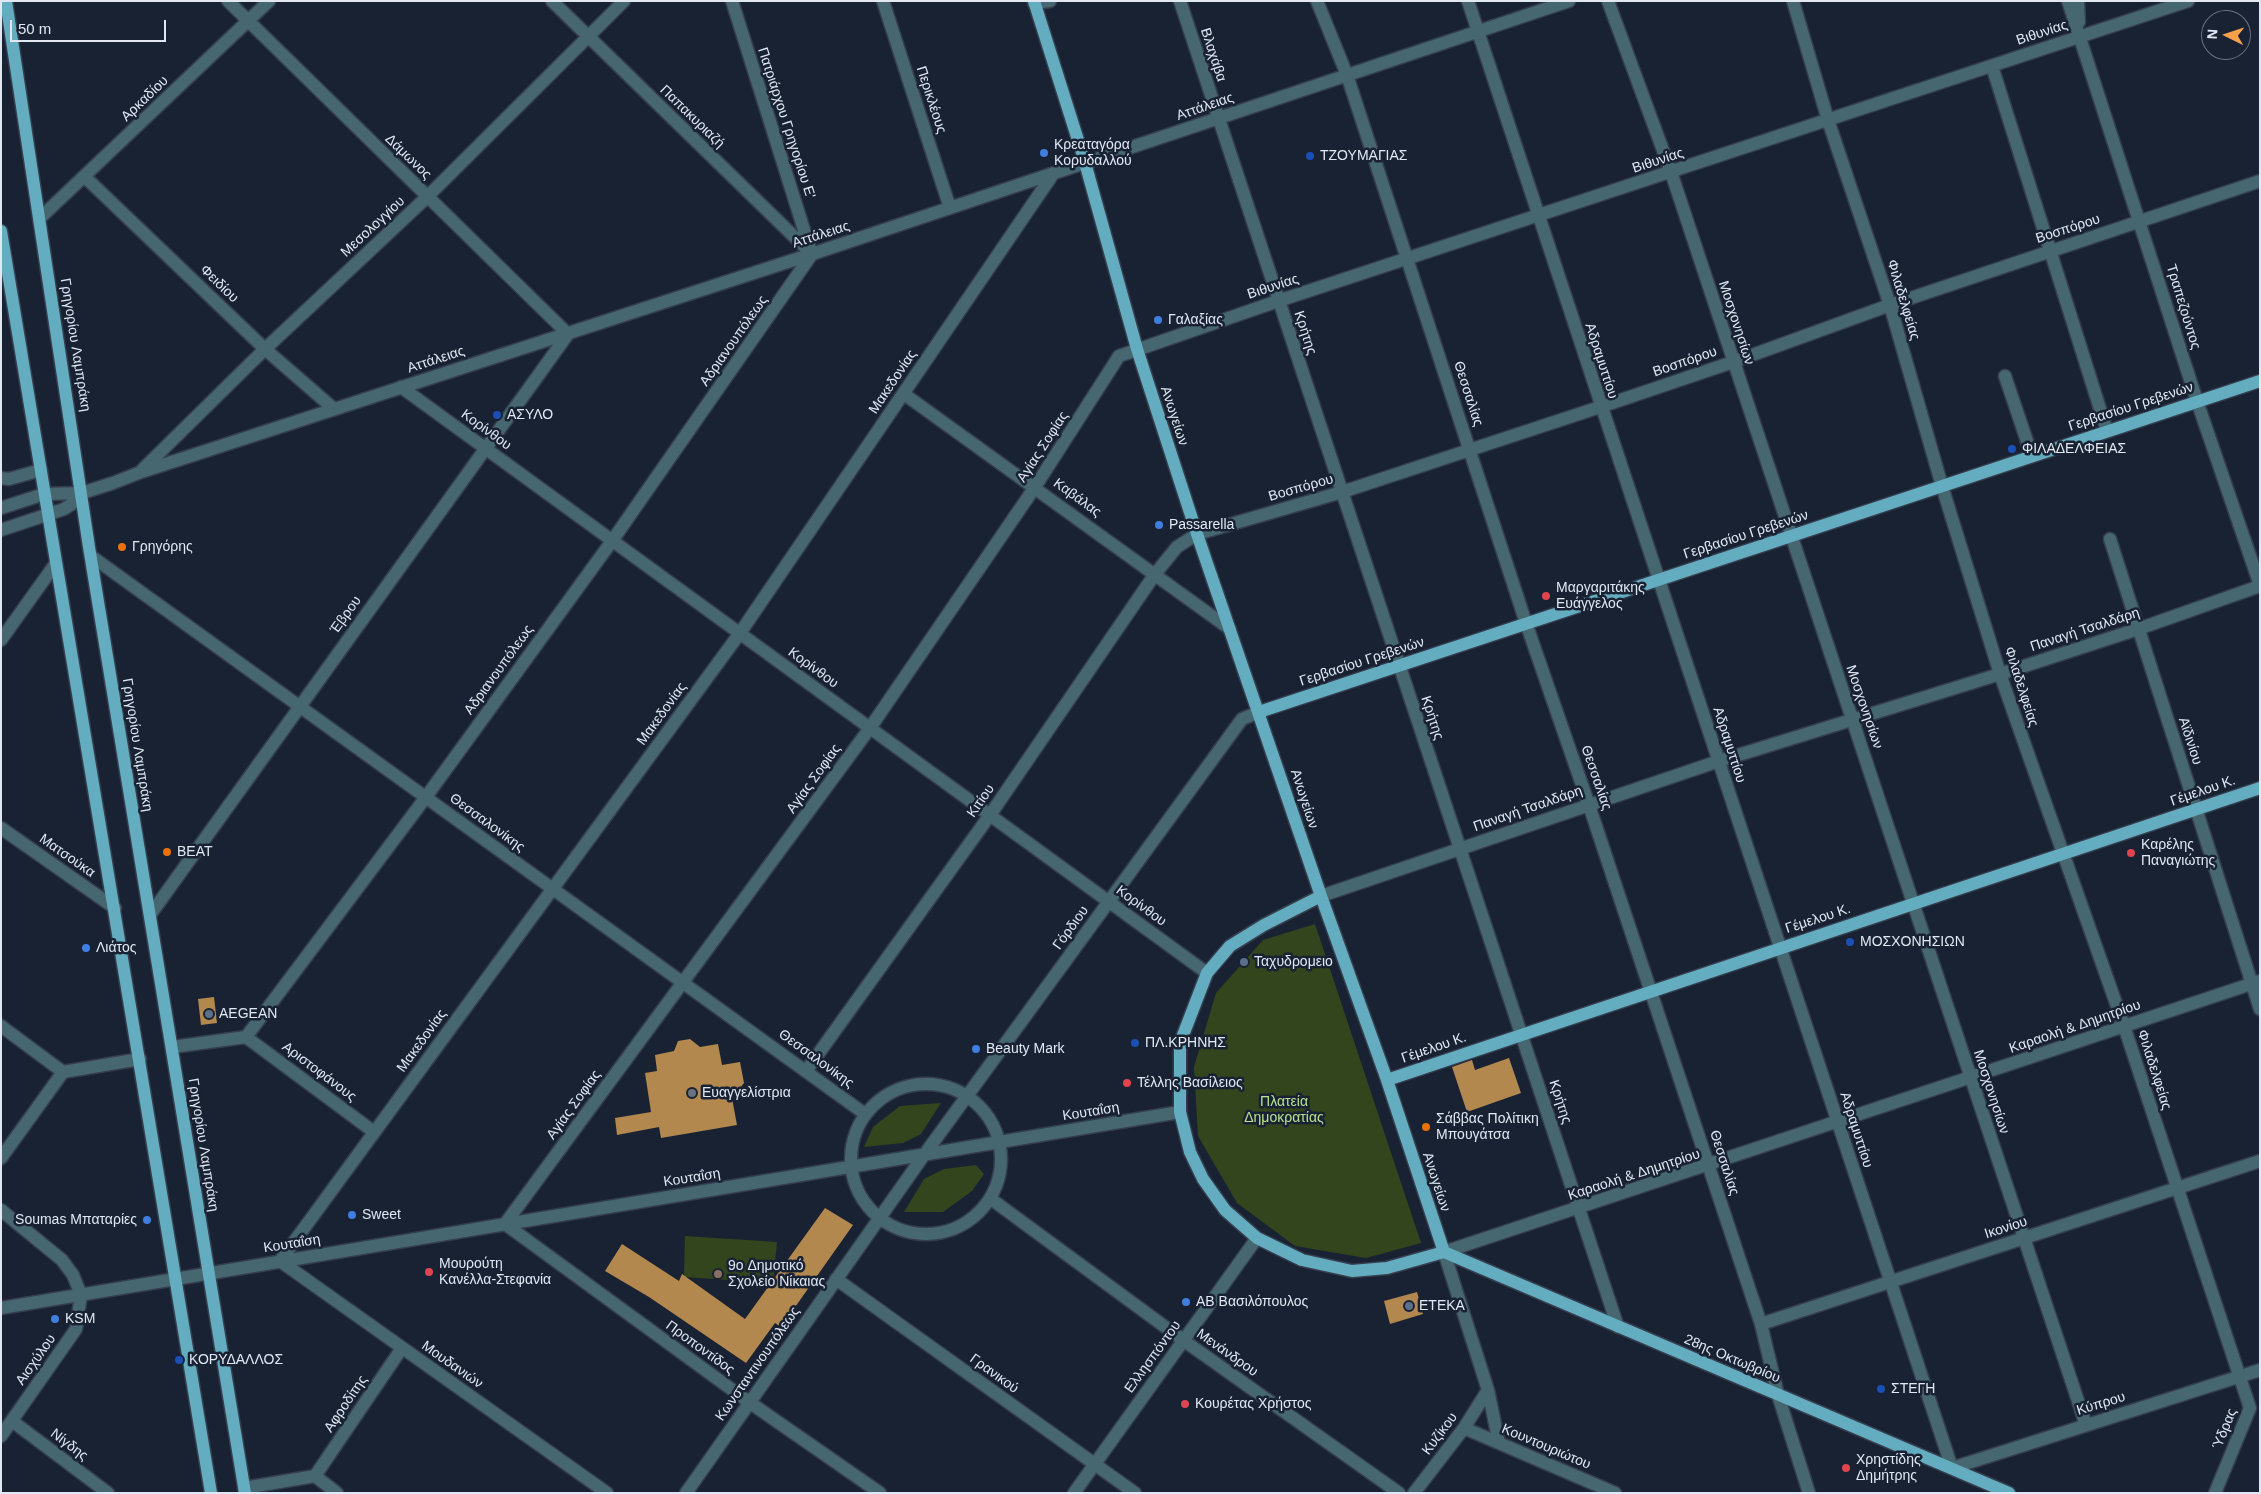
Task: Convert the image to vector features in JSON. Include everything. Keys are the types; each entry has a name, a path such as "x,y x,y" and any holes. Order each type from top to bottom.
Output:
{"main road":[{"name":"Γρηγορίου Λαμπράκη","path":"6,1 91,556 245,1490"},
{"name":"Ανωγείων","path":"1034,2 1085,163 1137,349 1197,534 1321,896 1387,1080 1444,1252"},
{"path":"1,231 5,274 41,470 211,1493"},
{"name":"Γερβασίου Γρεβενών","path":"1259,712 2260,381"},
{"name":"Γέμελου Κ.","path":"1387,1080 2260,788"},
{"path":"1321,896 1264,925 1230,946 1207,972 1180,1043 1180,1112 1190,1152 1203,1179 1226,1210 1258,1238 1302,1260 1342,1270 1387,1268 1444,1252"},
{"name":"28ης Οκτωβρίου","path":"1444,1252 2009,1493"}],"street":[{"name":"Δάμωνος","path":"228,1 568,334"},
{"name":"Αρκαδίου","path":"40,218 270,1"},
{"name":"Παπακυριαζή","path":"552,1 812,254"},
{"name":"Μεσολογγίου","path":"141,472 265,349 426,197 589,38 624,1"},
{"name":"Πατριάρχου Γρηγορίου Ε'","path":"732,1 812,254"},
{"name":"Περικλέους","path":"883,1 950,208"},
{"path":"1034,2 1050,1"},
{"name":"Βλαχάβα","path":"1180,1 1218,119"},
{"name":"Θεσσαλίας","path":"1317,1 1347,75 1526,623 1589,805 1709,1166 1761,1324 1778,1395 1809,1493"},
{"name":"Αδραμυττίου","path":"1468,1 1600,406 1659,579 1952,1468"},
{"name":"Αττάλειας","path":"1,508 44,494 82,493 141,472 812,254 1569,1"},
{"name":"Μοσχονησίων","path":"1608,1 1671,172 2086,1425"},
{"name":"Φιλαδελφείας","path":"1793,1 1828,120 1890,305 1942,486 2000,674 2124,1026 2239,1377"},
{"name":"Τραπεζούντος","path":"2068,1 2140,221 2196,401 2260,586"},
{"name":"Τραπεζούντος","path":"2078,1 2079,37"},
{"name":"Βιθυνίας","path":"1137,349 2188,1"},
{"path":"1992,66 2107,431"},
{"name":"Κρήτης","path":"1218,119 1618,1326"},
{"name":"Μακεδονίας","path":"280,1261 740,633 1052,174"},
{"name":"Φειδίου","path":"85,177 265,349 334,409"},
{"name":"Βοσπόρου","path":"1177,547 1197,534 1342,492 1733,362 1890,305 2260,181"},
{"name":"Αδριανουπόλεως","path":"246,1037 426,797 612,540 812,254"},
{"name":"Έβρου","path":"150,915 568,334"},
{"name":"Αγίας Σοφίας","path":"505,1224 870,728 1035,487 1119,356 1137,349"},
{"path":"2005,376 2032,456"},
{"name":"Κορίνθου","path":"401,387 1207,972"},
{"name":"Καβάλας","path":"904,394 1230,629"},
{"path":"1,478 9,479 41,470"},
{"name":"Αττάλειας","path":"1,530 48,514 75,502 82,493"},
{"name":"Αϊδινίου","path":"2110,539 2196,809 2256,982 2260,1009"},
{"name":"Κιτίου","path":"806,1070 990,815 1155,574 1177,547"},
{"name":"Θεσσαλονίκης","path":"91,556 865,1114"},
{"path":"1,640 56,563"},
{"name":"Παναγή Τσαλδάρη","path":"1321,896 1719,761 2000,674 2138,629 2260,586"},
{"name":"Γερβασίου Γρεβενών","path":"1242,719 1259,712"},
{"name":"Γόρδιου","path":"924,1155 1242,719"},
{"name":"Ματσούκα","path":"1,828 115,908"},
{"name":"Καραολή & Δημητρίου","path":"1444,1252 1709,1166 2256,982"},
{"path":"1,1026 63,1072"},
{"path":"172,1047 246,1037"},
{"name":"Αριστοφάνους","path":"246,1037 374,1132"},
{"path":"1,1158 63,1072 140,1059"},
{"path":"921,1083 950,1087 967,1095 990,1118 1000,1142 1001,1170 991,1199 963,1226 937,1234 902,1231 878,1220 862,1199 850,1167 853,1139 865,1114 890,1092 921,1083"},
{"name":"Κουταΐση","path":"176,1279 1180,1112"},
{"name":"Κωνσταντινουπόλεως","path":"686,1493 924,1155"},
{"name":"Ικονίου","path":"1761,1324 2260,1161"},
{"name":"Μενάνδρου","path":"991,1199 1183,1340 1399,1493"},
{"path":"1,1210 62,1260 73,1275 82,1295"},
{"name":"Προποντίδος","path":"505,1224 749,1402 880,1493"},
{"name":"Ελλησπόντου","path":"1074,1493 1258,1238"},
{"name":"Ανωγείων","path":"1444,1252 1488,1390 1499,1443"},
{"name":"Μουδανιών","path":"280,1261 607,1493"},
{"path":"1,1308 176,1279"},
{"name":"Γρανικού","path":"836,1279 1135,1493"},
{"name":"Αισχύλου","path":"1,1436 76,1329 82,1295"},
{"name":"Αφροδίτης","path":"315,1476 402,1348"},
{"name":"Κύπρου","path":"1952,1468 2260,1370"},
{"name":"Ύδρας","path":"2215,1493 2255,1410 2239,1377"},
{"name":"Κυζίκου","path":"1414,1493 1464,1428 1488,1390"},
{"name":"Νίγδης","path":"12,1421 108,1493"},
{"name":"Κουντουριώτου","path":"1464,1428 1615,1493"},
{"path":"245,1490 315,1476 337,1493"}],"green space":[{"name":"Πλατεία Δημοκρατίας","path":"1315,924 1421,1243 1366,1258 1295,1246 1237,1203 1198,1136 1194,1067 1216,993 1263,940"},
{"path":"941,1103 921,1134 903,1143 864,1147 873,1127 900,1106"},
{"path":"976,1165 984,1174 972,1191 943,1212 904,1212 924,1179 944,1169"},
{"path":"685,1236 777,1242 773,1283 684,1277"}],"building":[{"path":"214,997 217,1023 201,1025 198,999"},
{"name":"Ευαγγελίστρια","path":"690,1039 700,1047 718,1044 722,1065 740,1062 744,1083 732,1098 737,1125 661,1138 659,1127 617,1135 615,1118 651,1112 645,1073 657,1071 655,1055 674,1051 678,1041"},
{"path":"1509,1058 1521,1093 1467,1112 1452,1067 1472,1060 1475,1070"},
{"path":"825,1208 853,1225 781,1327 775,1323 746,1363 649,1297 605,1271 622,1244 679,1281 682,1274 745,1319"},
{"path":"1417,1292 1423,1314 1390,1324 1384,1301"}],"place":[{"name":"Κρεαταγόρα Κορυδαλλού","path":"1044,153"},
{"name":"ΤΖΟΥΜΑΓΙΑΣ","path":"1310,156"},
{"name":"Γαλαξίας","path":"1158,320"},
{"name":"ΑΣΥΛΟ","path":"497,415"},
{"name":"ΦΙΛΑΔΕΛΦΕΙΑΣ","path":"2012,449"},
{"name":"Passarella","path":"1159,525"},
{"name":"Γρηγόρης","path":"122,547"},
{"name":"Μαργαριτάκης Ευάγγελος","path":"1546,596"},
{"name":"ΒΕΑΤ","path":"167,852"},
{"name":"Καρέλης Παναγιώτης","path":"2131,853"},
{"name":"ΜΟΣΧΟΝΗΣΙΩΝ","path":"1850,942"},
{"name":"Λιάτος","path":"86,948"},
{"name":"Ταχυδρομειο","path":"1244,962"},
{"name":"AEGEAN","path":"209,1014"},
{"name":"ΠΛ.ΚΡΗΝΗΣ","path":"1135,1043"},
{"name":"Beauty Mark","path":"976,1049"},
{"name":"Τέλλης Βασίλειος","path":"1127,1083"},
{"name":"Ευαγγελίστρια","path":"692,1093"},
{"name":"Σάββας Πολίτικη Μπουγάτσα","path":"1426,1127"},
{"name":"Sweet","path":"352,1215"},
{"name":"Soumas Μπαταρίες","path":"147,1220"},
{"name":"Μουρούτη Κανέλλα-Στεφανία","path":"429,1272"},
{"name":"9o Δημοτικό Σχολείο Νίκαιας","path":"718,1274"},
{"name":"ΑΒ Βασιλόπουλος","path":"1186,1302"},
{"name":"ΕΤΕΚΑ","path":"1409,1306"},
{"name":"KSM","path":"55,1319"},
{"name":"ΚΟΡΥΔΑΛΛΟΣ","path":"179,1360"},
{"name":"ΣΤΕΓΗ","path":"1881,1389"},
{"name":"Κουρέτας Χρήστος","path":"1185,1404"},
{"name":"Χρηστίδης Δημήτρης","path":"1846,1468"}]}
